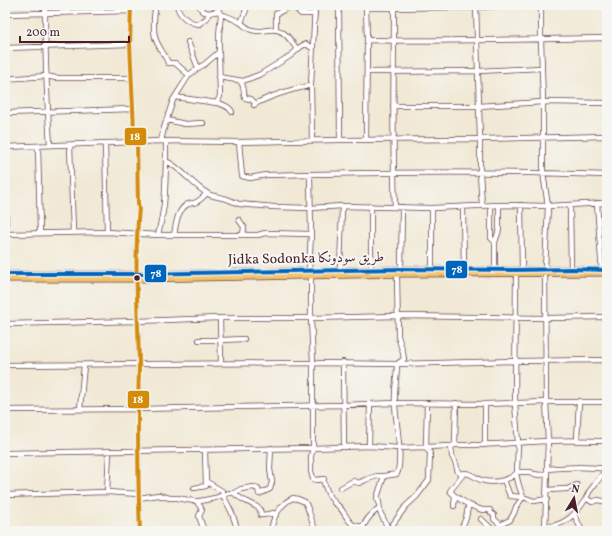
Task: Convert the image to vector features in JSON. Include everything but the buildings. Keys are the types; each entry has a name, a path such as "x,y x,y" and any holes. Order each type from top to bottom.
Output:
{"main road":[{"name":"Jidka Sodonka طريق سودونكا","path":"400,273 432,270 495,272"},
{"name":"Jidka Sodonka طريق سودونكا","path":"310,273 340,271 400,273 605,272"},
{"name":"Jidka Sodonka طريق سودونكا","path":"5,279 24,277 371,272"},
{"name":"Jidka Sodonka طريق سودونكا","path":"5,274 24,277"}],"street":[{"path":"45,5 46,76 50,145"},
{"path":"131,5 130,44 139,210 136,233 140,531"},
{"path":"156,5 154,26 155,37 168,63 175,63 189,75"},
{"path":"177,5 181,13 194,24 200,24 206,18 208,13"},
{"path":"200,5 202,11 208,13 220,12 256,31 283,31 297,49"},
{"path":"217,103 220,96 220,5"},
{"path":"241,22 246,10 246,5"},
{"path":"312,141 311,85 315,5"},
{"path":"339,5 340,140"},
{"path":"366,140 366,6 520,5"},
{"path":"540,5 544,137 543,173 548,206 546,272 546,402 548,441 545,529 555,526 574,514 607,469"},
{"path":"394,6 393,106 395,206"},
{"path":"476,6 482,206"},
{"path":"276,30 277,13 283,11 287,7 295,8 301,14 315,14"},
{"path":"5,14 131,11"},
{"path":"367,40 607,38"},
{"path":"188,42 198,68"},
{"path":"5,48 130,44"},
{"path":"219,77 240,81 261,74 295,53 297,49 305,44 312,48"},
{"path":"158,235 164,205 166,161 164,128 174,97 189,75 219,52"},
{"path":"367,72 478,71 542,68"},
{"path":"5,79 46,76 56,78 132,78"},
{"path":"240,81 243,84 246,98 251,99 255,104 283,93 311,85"},
{"path":"174,97 222,104 232,112"},
{"path":"393,106 479,106 543,102 607,103"},
{"path":"5,113 133,109"},
{"path":"167,120 185,124 203,123"},
{"path":"5,147 164,141 239,142 607,136"},
{"path":"239,142 242,176 250,178 266,175 394,173 543,173 607,175"},
{"path":"105,143 107,232"},
{"path":"70,145 73,232"},
{"path":"38,146 40,233"},
{"path":"166,161 178,168 210,196 243,204 274,208 342,206 432,208 499,205 548,206 607,203"},
{"path":"310,174 310,273 313,362 313,448 310,471 313,479 316,480 324,478 324,485 330,497 334,500 334,503 342,509 352,524 362,529 369,517 379,508"},
{"path":"5,185 6,234 107,232 158,235 243,235 265,233 311,234"},
{"path":"174,235 176,222 181,211 187,205 202,199 207,193"},
{"path":"597,203 599,236 605,272"},
{"path":"495,272 494,242 499,230 499,205"},
{"path":"522,205 520,272 516,318 515,403 518,443 516,473 523,497"},
{"path":"570,205 571,271"},
{"path":"340,271 342,206"},
{"path":"371,206 371,272"},
{"path":"491,206 491,238 494,242"},
{"path":"341,488 354,481 359,483 377,476 397,474 398,472 399,448 395,403 398,364 404,359 398,336 402,207"},
{"path":"463,207 464,270"},
{"path":"432,208 432,270"},
{"path":"239,220 244,227 243,235"},
{"path":"5,324 220,318 398,316 516,318 607,317"},
{"path":"220,318 221,363"},
{"path":"199,340 244,339"},
{"path":"5,365 313,362 398,364 607,360"},
{"path":"343,362 344,447"},
{"path":"80,409 84,365"},
{"path":"577,440 579,401"},
{"path":"5,410 313,406 395,403 485,404 579,401 607,402"},
{"path":"384,476 378,495 379,508 389,530 406,506 417,496 429,480 430,453 426,447 427,403"},
{"path":"456,403 452,456 458,472 463,475"},
{"path":"369,446 370,404"},
{"path":"485,404 485,445"},
{"path":"5,453 369,446 399,448 577,440 607,441 607,432"},
{"path":"5,495 107,492 139,496 158,495 170,498 200,501 253,487 258,489 259,494 270,489 272,482 270,469 271,448"},
{"path":"194,488 206,486 205,450"},
{"path":"107,492 109,452"},
{"path":"502,526 494,519 494,515 490,510 482,510 469,505 450,492 464,473 469,473 480,480 498,481 504,480 516,473 531,472 533,474 541,475 547,471 580,467 607,469"},
{"path":"504,480 510,496 523,497 534,501 546,499"},
{"path":"207,482 222,491 236,525 234,531"},
{"path":"547,490 567,489 577,485"},
{"path":"234,493 238,497 260,509 261,515 274,513 276,515"},
{"path":"454,506 455,496"},
{"path":"482,520 495,531 510,520 523,497"},
{"path":"272,531 272,524 276,515 285,503 290,499 295,498 305,502 316,531"},
{"path":"586,498 592,502 598,500 607,502"},
{"path":"200,501 198,504 202,510 199,516 204,531"},
{"path":"462,531 469,505"},
{"path":"574,514 582,531"}],"transit line":[{"name":"18","path":"131,5 130,44 134,131 137,143 139,208 137,266 140,531"},
{"name":"78","path":"5,274 136,274 401,269 607,270"}]}
